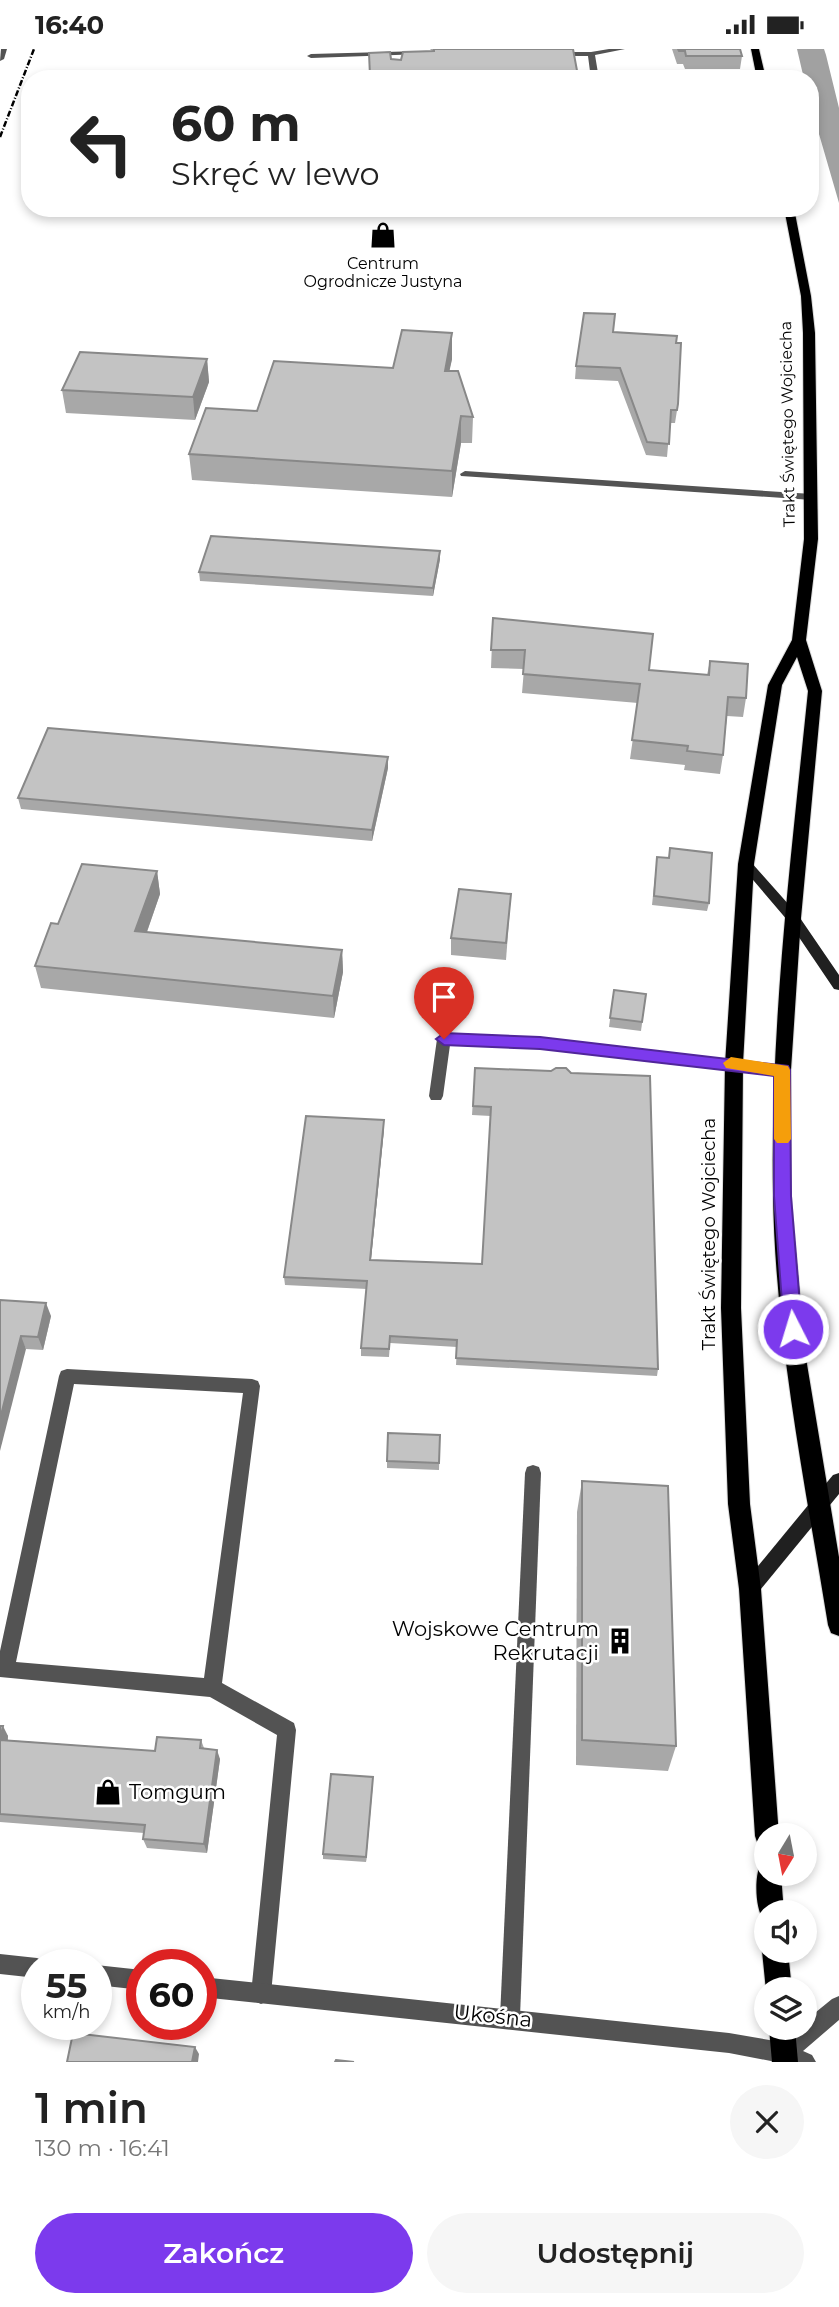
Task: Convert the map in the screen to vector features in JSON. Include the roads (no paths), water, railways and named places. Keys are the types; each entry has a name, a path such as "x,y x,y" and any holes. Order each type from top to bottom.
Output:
{"main road":[{"path":"755,49 760,70"},
{"name":"Trakt Świętego Wojciecha","path":"766,1823 750,1589 739,1504 731,1308 734,1063 746,864 775,685 799,641 811,539 809,333 806,296 791,217"},
{"name":"Trakt Świętego Wojciecha","path":"799,641 815,691 793,919 782,1070 782,1196 793,1325 839,1625"},
{"path":"746,864 793,919 839,985"},
{"path":"750,1589 820,1508 839,1481"}],"street":[{"path":"0,59 4,49"},
{"path":"551,54 590,54 622,49"},
{"path":"311,56 434,54"},
{"path":"590,54 593,70"},
{"path":"398,55 398,67"},
{"path":"464,474 812,497"},
{"path":"436,1096 444,1039 540,1043 782,1070"},
{"path":"212,1688 252,1386 67,1375 5,1670 212,1688 287,1730 261,1994"},
{"path":"510,2017 533,1473"},
{"path":"0,1964 21,1966"},
{"name":"Ukośna","path":"217,1989 510,2017 789,2051 839,2006"}],"railway":[{"path":"26,70 34,49"},
{"path":"0,137 21,83"}],"place":[{"name":"Centrum Ogrodnicze Justyna","path":"383,235"},
{"name":"Wojskowe Centrum Rekrutacji","path":"620,1641"},
{"name":"Tomgum","path":"108,1792"}]}
